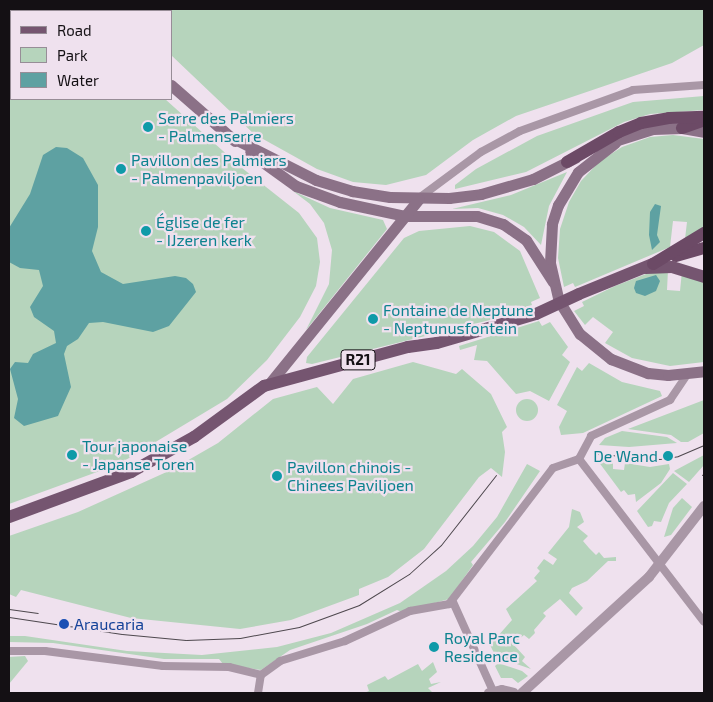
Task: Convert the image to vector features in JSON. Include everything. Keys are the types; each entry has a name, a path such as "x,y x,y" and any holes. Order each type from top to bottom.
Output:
{"highway":[{"path":"567,162 619,132 642,123 669,118 704,117"},
{"path":"682,128 704,120"},
{"path":"653,264 704,233"},
{"path":"653,264 704,248"}],"main road":[{"path":"172,87 231,137 296,186 340,202 405,216 477,216 504,224 532,248 553,282 569,318 595,348 638,370 668,375 698,373"},
{"path":"231,137 316,180 378,196 419,199 454,198 490,192 533,178 625,137 653,129 682,128 704,132"},
{"path":"553,282 550,243 563,197 578,172 592,158 625,137"},
{"path":"269,384 419,199"},
{"name":"R21","path":"9,517 131,472 194,437 250,394 269,384 408,347 437,343 536,314 653,264"},
{"path":"638,269 672,267 704,277"}],"street":[{"path":"419,199 464,163 520,131 633,90 704,85"},
{"path":"258,693 260,675 280,661 345,641 410,611 453,602 469,574 502,538 553,468 579,459 591,436 670,400 698,373"},
{"path":"579,459 704,622"},
{"path":"522,693 661,564 704,506"},
{"path":"453,602 491,692 506,690 514,693"},
{"path":"9,651 45,651 162,666 229,667 260,675"}],"green space":[{"path":"9,9 48,10 10,10 10,100 166,100 242,168 299,213 317,238 320,262 316,286 300,317 267,360 227,399 119,464 9,504"},
{"path":"128,9 704,9 704,45 672,63 516,116 473,140 426,175 386,185 353,182 317,169 254,134 172,56 172,10"},
{"path":"704,96 704,110 650,114 624,122 526,172 455,189 455,185 476,169 537,136 633,102"},
{"path":"673,135 704,139 704,227 685,239 687,222 673,221 670,247 575,287 573,283 564,287 558,258 560,229 569,202 581,181 600,161 622,147 650,137"},
{"path":"567,172 549,206 541,245 524,227 503,215 478,208 452,209 511,195"},
{"path":"293,191 330,208 383,220 387,229 306,330 329,284 332,250 324,223 310,204"},
{"path":"470,226 494,232 520,251 540,298 531,302 532,305 490,320 312,364 306,363 307,357 404,238 419,231"},
{"path":"668,270 667,290 680,291 682,271 704,281 704,362 670,366 632,358 605,343 613,332 593,317 585,325 574,311 584,306 582,302 615,286 646,274"},
{"path":"539,321 542,326 550,322 568,347 562,355 570,362 549,401 530,391 516,394 487,361 474,360 477,345 460,350 459,346"},
{"path":"413,362 456,374 462,369 491,394 507,427 502,432 505,452 502,477 491,468 479,477 424,549 388,577 359,589 359,595 291,620 240,629 131,618 21,590 16,597 9,594 9,536 78,512 171,470 218,443 273,399 317,387 333,404 353,379"},
{"path":"589,363 622,382 660,391 662,396 583,433 561,435 559,427 567,411 557,405 577,367 582,371"},
{"path":"527,399 535,402 538,410 535,418 527,421 519,418 516,410 519,402"},
{"path":"704,400 704,433 688,442 681,442 671,435 628,429"},
{"path":"622,431 667,437 677,443 629,447 599,445 605,438"},
{"path":"704,455 704,465 689,482 674,471"},
{"path":"598,461 613,463 613,469 624,470 625,463 650,467 669,464 670,469 661,483 636,502 635,494 628,495 624,490 621,492"},
{"path":"527,464 540,471 505,522 471,562 473,565 449,599 402,612 397,610 367,624 290,650 261,670 223,664 219,659 164,659 53,643 9,642 9,636 25,636 127,651 202,655 277,647 331,633 400,603 446,571 473,546 497,517"},
{"path":"673,473 687,484 669,503 661,522 654,521 652,526 648,527 637,511"},
{"path":"682,498 692,507 671,535 664,537 673,508"},
{"path":"572,509 580,512 584,522 577,527 588,536 583,541 596,555 599,552 604,558 616,557 616,561 608,561 587,581 572,588 569,593 583,608 576,616 560,599 543,613 546,616 529,639 524,635 513,644 525,657 522,661 531,669 496,657 490,645 512,620 506,609 537,581 534,578 540,571 537,568 544,559 553,565 557,559 548,553 569,527"},
{"path":"25,656 28,661 9,684 9,657"},
{"path":"433,662 437,672 429,679 431,684 441,682 428,688 433,693 364,693 369,691 367,685 385,676 388,680 418,664 422,671"},
{"path":"498,663 522,671 528,676 518,683 512,678 501,678 495,666"}],"water":[{"path":"56,147 67,148 83,158 98,185 98,227 92,251 101,272 123,284 175,276 186,278 193,284 196,292 169,326 153,332 103,322 89,323 78,339 67,346 64,354 71,387 58,416 24,426 14,418 18,399 10,369 15,362 28,363 33,354 56,343 54,331 34,317 30,307 43,286 39,270 20,268 9,262 9,228 30,194 43,155"},
{"path":"655,204 661,206 657,235 660,242 652,250 649,235 650,212"},
{"path":"656,275 660,281 656,291 645,296 636,293 634,288 636,281"}],"tram line":[{"path":"598,454 660,459 678,456 704,445"},
{"path":"9,617 122,634 186,640 240,638 299,627 359,605 409,574 441,545 496,475"},
{"path":"9,609 38,613"}],"place":[{"name":"Serre des Palmiers - Palmenserre","path":"148,127"},
{"name":"Pavillon des Palmiers - Palmenpaviljoen","path":"121,169"},
{"name":"Église de fer - IJzeren kerk","path":"146,231"},
{"name":"Fontaine de Neptune - Neptunusfontein","path":"373,319"},
{"name":"Tour japonaise - Japanse Toren","path":"72,455"},
{"name":"De Wand","path":"668,456"},
{"name":"Pavillon chinois - Chinees Paviljoen","path":"277,476"},
{"name":"Araucaria","path":"64,624"},
{"name":"Royal Parc Residence","path":"434,647"}]}
